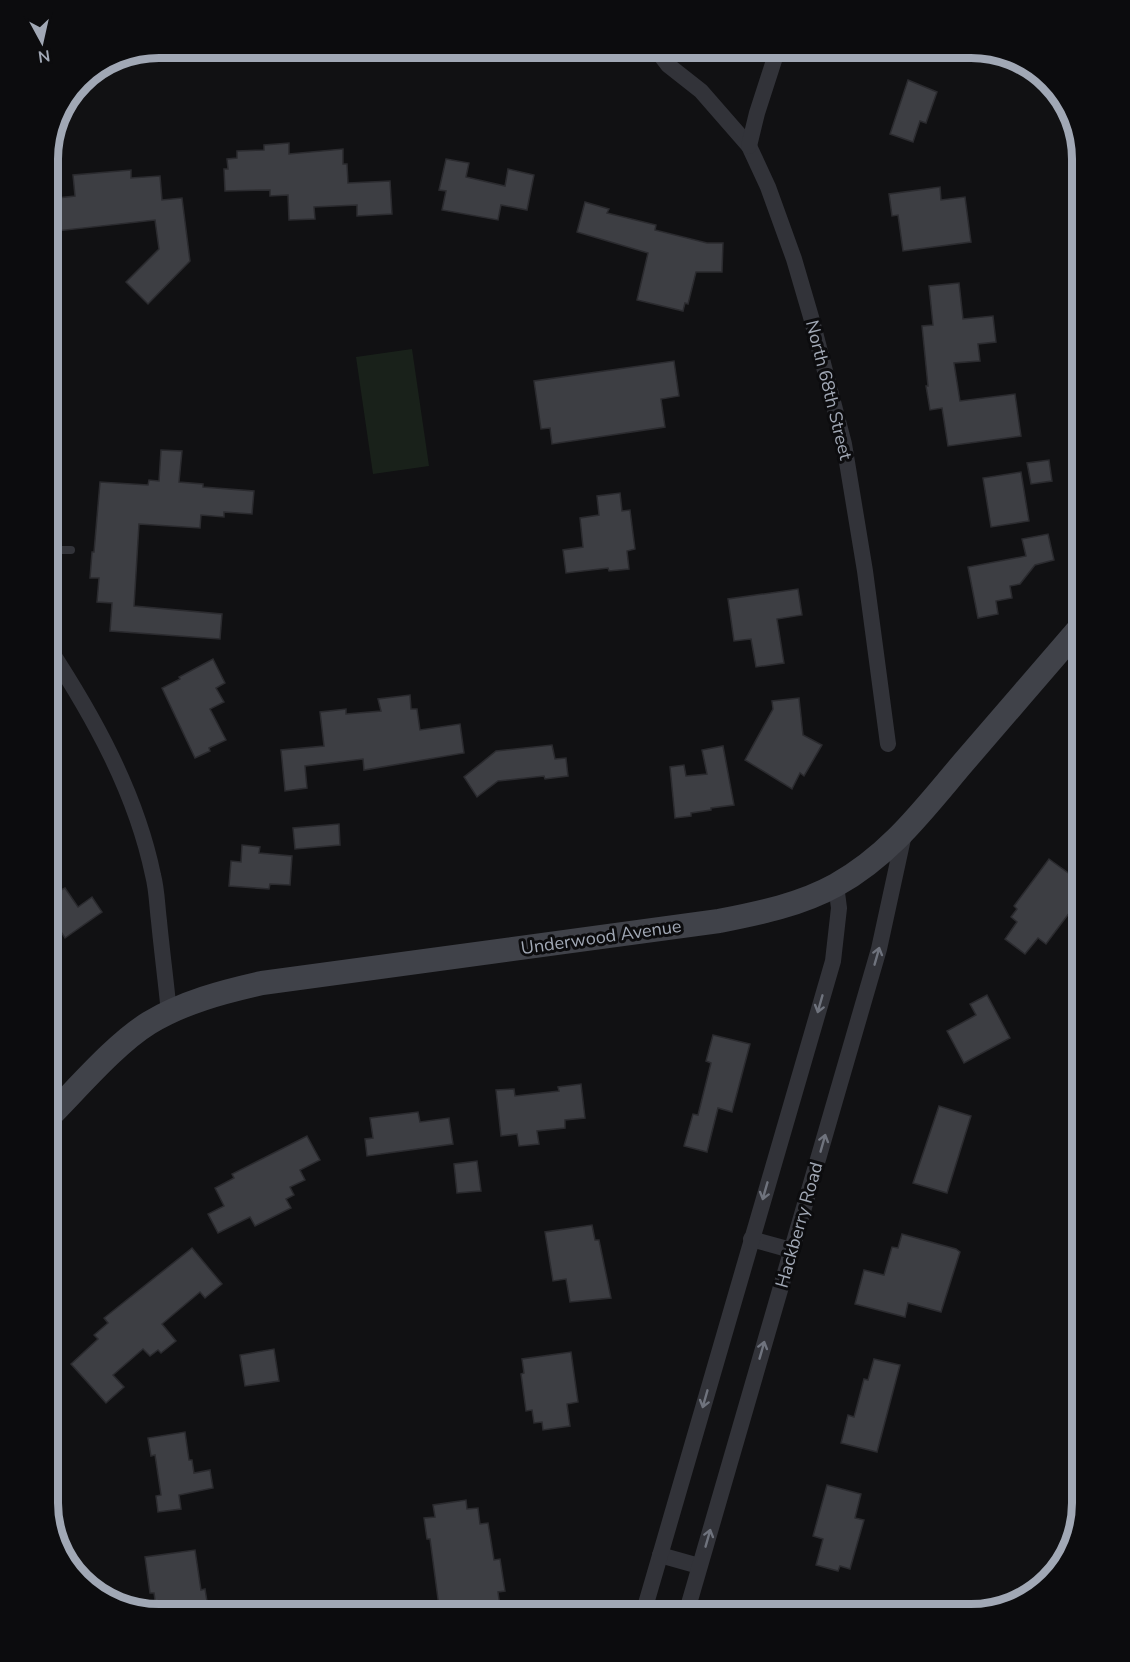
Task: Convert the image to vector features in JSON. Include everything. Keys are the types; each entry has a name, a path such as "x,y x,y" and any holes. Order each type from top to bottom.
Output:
{"main road":[{"name":"Underwood Avenue","path":"58,1108 122,1045 147,1024 169,1012 222,992 262,983 733,918 789,906 836,885 904,834 1072,637"}],"street":[{"name":"North 68th Street","path":"663,59 701,91 749,146 768,187 794,259 844,444 865,571 888,744"},
{"path":"749,146 775,59"},
{"path":"59,666 117,768 136,815 154,878 169,1012"},
{"name":"Hackberry Road","path":"689,1604 879,949 904,834"},
{"path":"646,1604 833,961 839,908 836,885"},
{"path":"751,1239 792,1251"},
{"path":"660,1555 699,1566"}],"lane":[{"path":"59,550 71,550"}],"shaded area":[{"path":"412,349 429,466 373,474 356,357"}],"building":[{"path":"908,80 937,92 926,123 920,121 913,142 890,134"},
{"path":"289,143 289,154 343,149 343,164 347,164 348,183 390,181 392,214 357,216 357,205 314,207 315,219 289,220 288,195 270,196 270,190 225,191 224,169 228,169 227,159 237,158 237,151 264,150 264,145"},
{"path":"446,159 469,163 466,177 505,186 508,169 534,175 527,210 501,205 498,220 442,210 446,191 439,190"},
{"path":"131,170 131,178 160,176 162,200 182,198 190,261 148,304 126,282 159,249 155,220 59,231 59,198 75,196 73,175"},
{"path":"940,187 941,200 965,197 971,242 903,251 898,215 892,216 889,194"},
{"path":"585,202 609,209 607,213 656,225 655,230 707,243 723,243 722,272 696,272 688,304 685,303 683,311 637,300 648,253 577,232"},
{"path":"959,283 963,319 993,316 996,342 978,344 980,361 954,363 960,401 1015,394 1021,436 948,446 942,408 930,410 922,326 933,325 929,286"},
{"path":"674,361 679,396 661,399 665,427 552,444 550,428 541,429 534,381"},
{"path":"161,450 182,451 179,482 203,484 203,487 254,491 252,514 224,512 224,517 201,515 200,528 139,524 134,606 222,614 220,639 110,631 112,603 97,602 99,578 90,578 100,482 148,485 149,480 159,481"},
{"path":"1049,460 1052,481 1031,484 1027,463"},
{"path":"1021,472 1029,521 991,527 983,478"},
{"path":"620,493 622,511 630,510 635,549 627,551 629,569 609,571 608,568 566,573 563,550 583,547 580,518 599,515 597,496"},
{"path":"1048,534 1054,560 1035,565 1020,584 1010,586 1012,598 996,601 998,614 978,618 968,567 1026,556 1022,539"},
{"path":"798,589 802,615 777,619 784,663 756,667 751,639 734,641 728,599"},
{"path":"213,659 225,683 216,688 224,702 210,709 226,740 195,758 162,688"},
{"path":"410,695 411,709 417,709 420,730 460,724 464,753 364,770 363,759 305,766 307,788 285,791 281,750 324,746 320,712 346,709 346,714 381,711 378,699"},
{"path":"799,698 803,735 822,745 804,776 800,773 792,789 745,760 773,709 772,701"},
{"path":"552,745 555,759 566,758 568,776 498,781 477,797 464,777 496,751"},
{"path":"723,746 734,805 711,808 711,810 691,813 691,816 675,818 670,767 684,765 686,776 707,774 702,750"},
{"path":"339,824 340,845 295,849 293,828"},
{"path":"242,845 260,847 259,853 292,856 290,885 270,884 269,889 229,886 231,861 241,862"},
{"path":"1049,859 1072,876 1072,909 1046,944 1038,938 1025,954 1005,939 1017,922 1011,917 1017,909 1014,906"},
{"path":"58,886 61,890 65,888 78,907 92,897 102,912 65,938 58,928"},
{"path":"987,995 1010,1038 964,1063 947,1031 976,1015 970,1004"},
{"path":"713,1035 750,1044 732,1112 718,1108 707,1152 684,1146 693,1114 698,1115 711,1063 706,1061"},
{"path":"581,1084 585,1118 565,1120 565,1128 537,1131 539,1144 519,1146 517,1134 501,1136 496,1090 514,1089 515,1096 559,1091 558,1087"},
{"path":"939,1106 971,1116 947,1193 913,1183"},
{"path":"418,1112 420,1122 449,1118 453,1144 367,1156 365,1139 373,1138 370,1118"},
{"path":"307,1136 320,1160 300,1170 305,1180 290,1187 294,1195 286,1199 291,1208 255,1226 250,1217 218,1233 208,1214 224,1206 215,1188 234,1178 232,1174"},
{"path":"477,1161 481,1191 457,1193 454,1164"},
{"path":"592,1225 595,1240 599,1240 611,1298 570,1302 566,1279 553,1281 545,1232"},
{"path":"902,1234 960,1252 941,1312 908,1303 905,1317 855,1304 864,1270 884,1275 892,1247 898,1248"},
{"path":"192,1248 222,1284 205,1298 200,1292 162,1324 176,1341 161,1353 158,1350 150,1356 143,1349 113,1375 124,1387 106,1403 71,1364 98,1339 94,1335 108,1323 104,1318"},
{"path":"274,1349 279,1381 245,1386 240,1355"},
{"path":"571,1352 578,1402 567,1404 570,1426 543,1430 542,1422 534,1423 532,1410 526,1411 521,1374 524,1373 522,1359"},
{"path":"874,1359 900,1365 877,1452 841,1443 848,1415 854,1417 864,1379 868,1380"},
{"path":"185,1432 189,1460 192,1460 194,1473 210,1470 213,1488 179,1495 181,1509 158,1512 156,1496 161,1495 155,1455 151,1456 148,1438"},
{"path":"827,1485 861,1494 855,1518 864,1520 850,1569 840,1566 838,1571 816,1565 823,1539 813,1536"},
{"path":"466,1500 467,1509 478,1508 480,1524 488,1523 494,1560 500,1559 505,1591 498,1592 500,1603 439,1603 430,1539 427,1539 424,1518 435,1517 433,1505"},
{"path":"195,1550 201,1590 205,1589 207,1603 155,1603 154,1593 150,1593 145,1557"}]}
